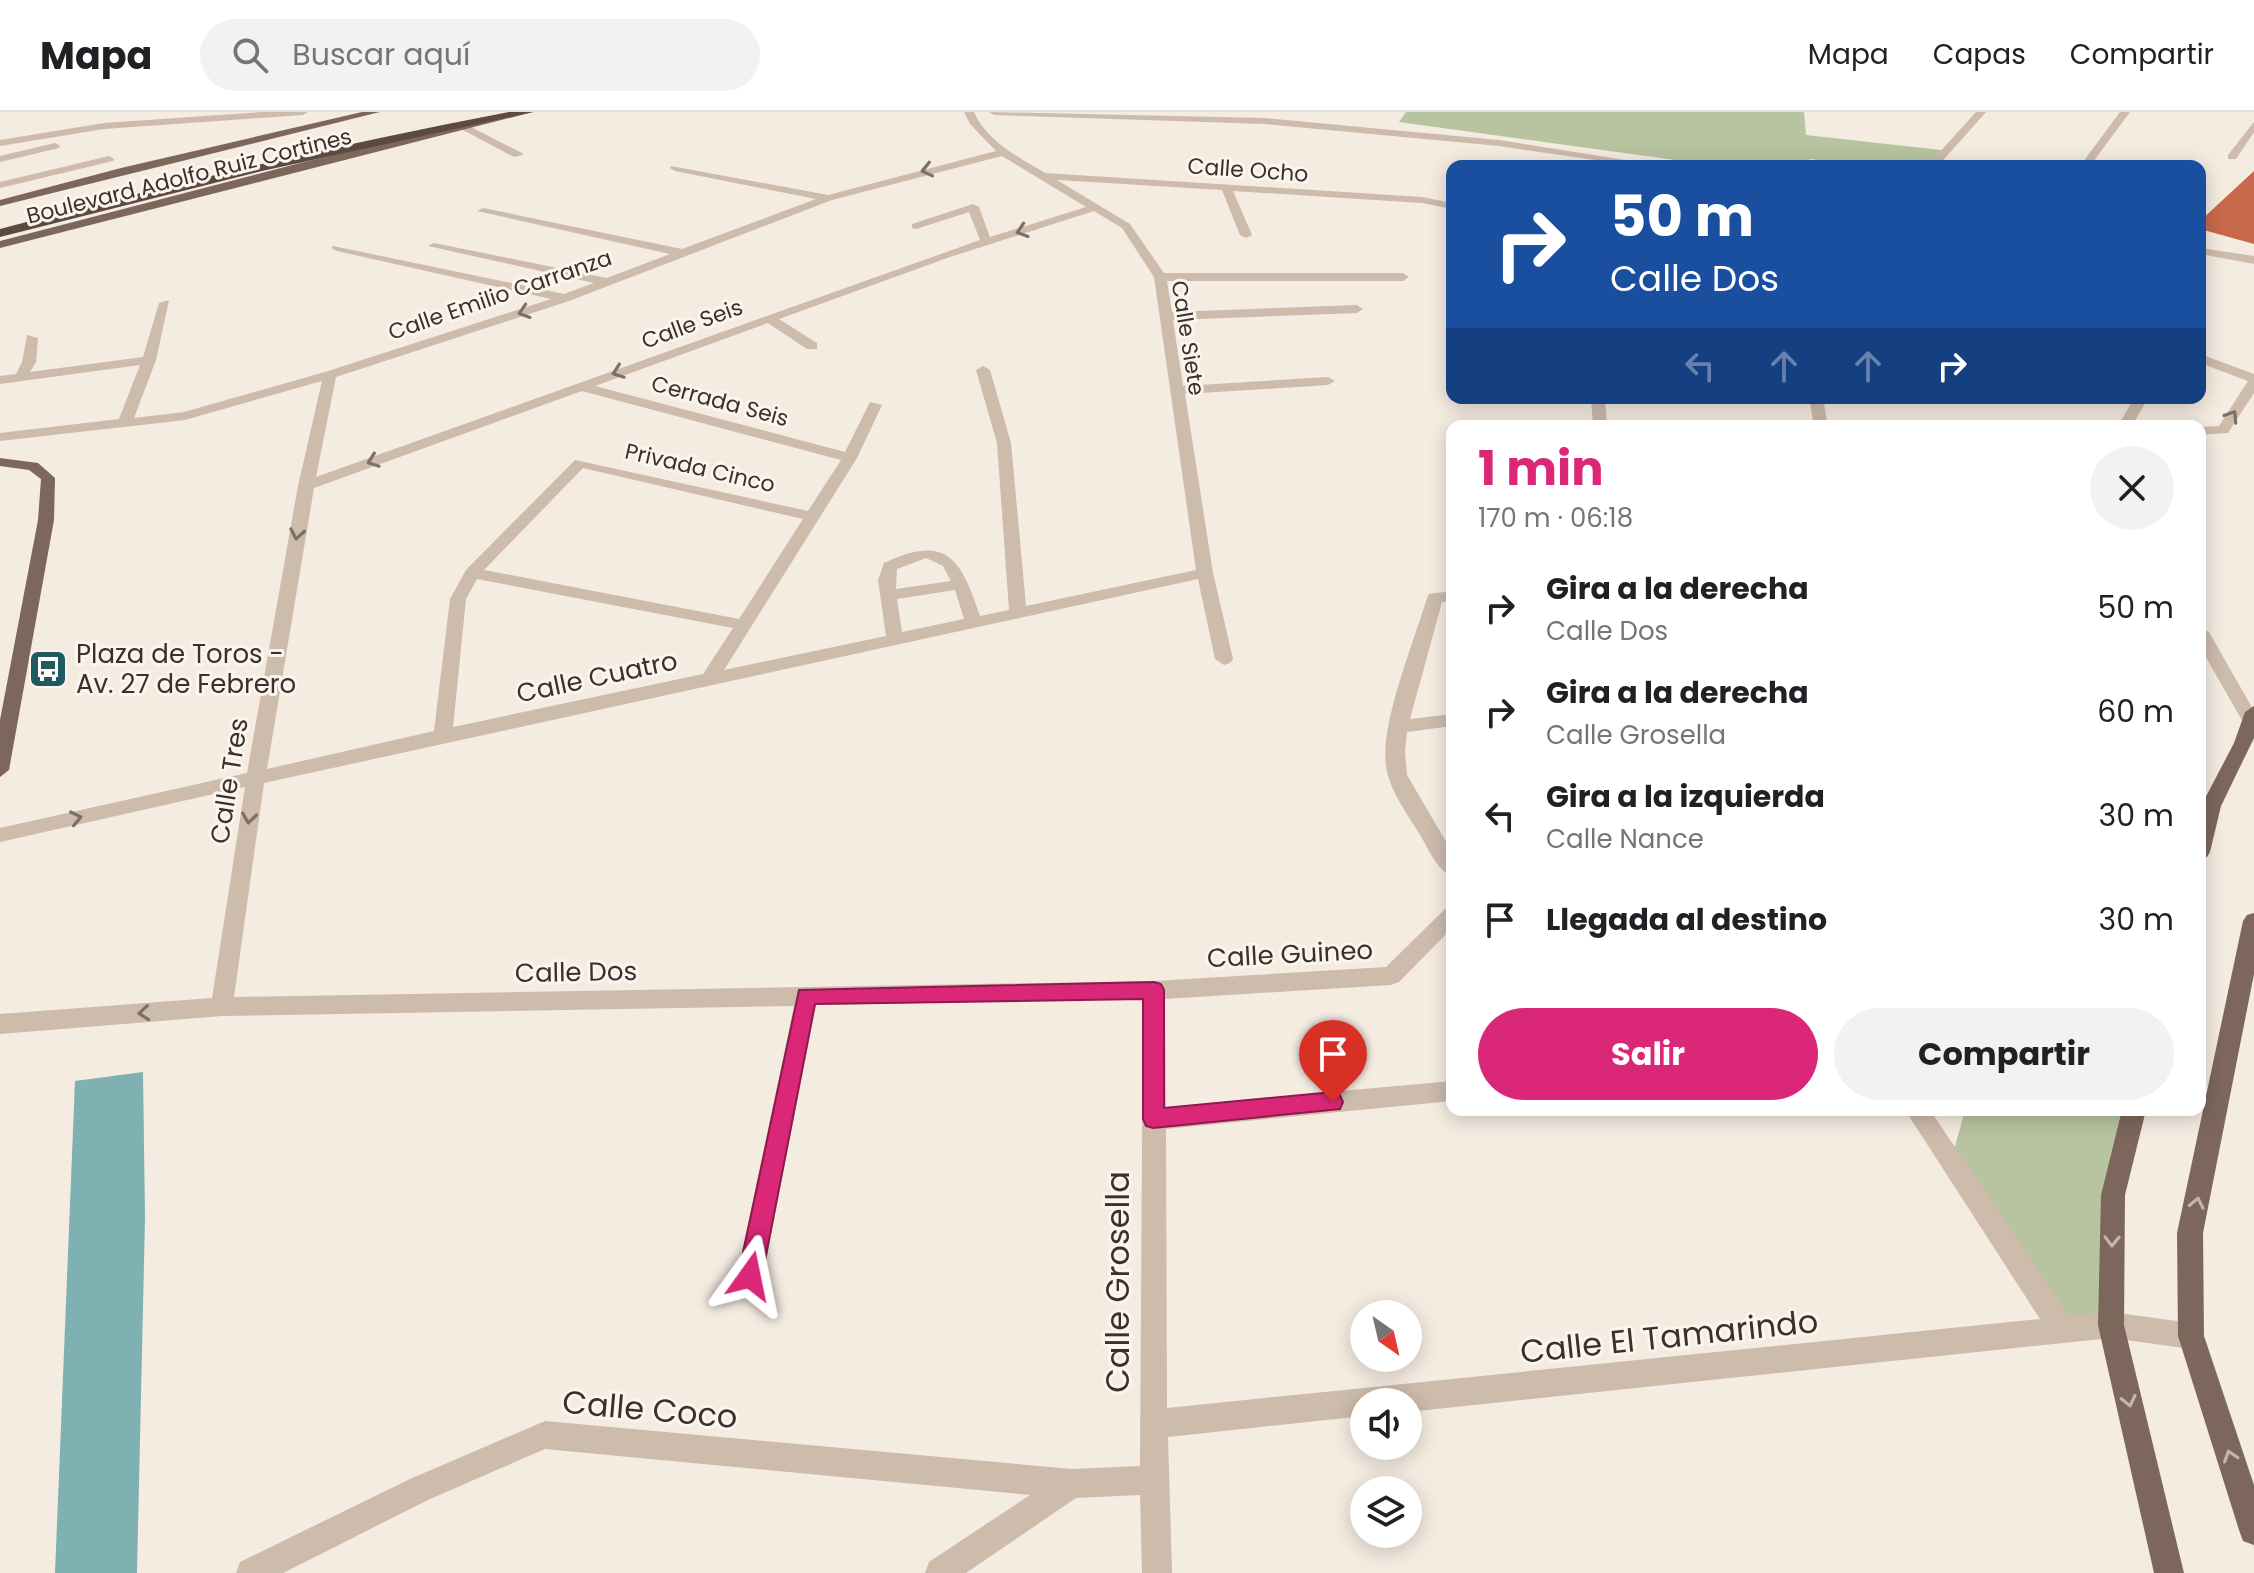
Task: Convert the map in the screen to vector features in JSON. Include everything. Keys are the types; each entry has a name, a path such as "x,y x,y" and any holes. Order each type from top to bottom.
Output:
{"highway":[{"path":"0,233 140,194 330,150 528,112"},
{"path":"157,177 377,118"},
{"path":"0,220 142,181"}],"main road":[{"name":"Boulevard Adolfo Ruiz Cortines","path":"0,245 289,169 528,112"},
{"name":"Boulevard Adolfo Ruiz Cortines","path":"0,203 281,133 377,118"},
{"path":"0,462 33,466 48,478 46,520 0,770"},
{"path":"2206,800 2243,743 2252,715"},
{"path":"2254,921 2190,1233 2191,1336 2254,1530"},
{"path":"2133,1116 2113,1195 2111,1325 2169,1573"}],"street":[{"path":"0,143 82,130 303,112"},
{"name":"Calle Siete","path":"969,112 973,122 1003,152 1130,230 1160,277 1205,573 1224,659"},
{"path":"994,112 1265,121 1499,143 1614,160"},
{"path":"1937,160 1981,112"},
{"path":"2089,160 2125,112"},
{"path":"271,113 283,120 285,125 281,133"},
{"path":"2232,157 2254,125"},
{"path":"467,128 518,155"},
{"path":"0,159 90,138 82,130"},
{"path":"99,149 121,171"},
{"name":"Calle Emilio Carranza","path":"0,437 185,416 330,375 565,298 828,198 1003,152"},
{"path":"1551,160 1556,152"},
{"path":"0,185 109,159"},
{"path":"675,168 828,198"},
{"name":"Calle Ocho","path":"1042,176 1422,200 1446,205"},
{"path":"1227,189 1246,235"},
{"path":"916,226 973,207 987,243"},
{"name":"Calle Seis","path":"305,486 768,318 1096,207"},
{"path":"483,211 683,253"},
{"path":"434,246 609,282"},
{"path":"337,248 565,298"},
{"path":"2206,252 2254,260"},
{"path":"1160,277 1403,277"},
{"path":"125,423 149,360 165,303"},
{"path":"1167,316 1357,309"},
{"path":"768,318 812,346"},
{"path":"21,377 29,362 32,338"},
{"path":"0,380 149,360"},
{"path":"2206,361 2254,381 2223,430 2206,431"},
{"path":"983,370 1004,443 1018,613"},
{"name":"Calle Tres","path":"222,1007 254,779 305,486 330,375"},
{"path":"1177,390 1328,381"},
{"name":"Cerrada Seis","path":"580,386 850,458"},
{"path":"709,679 810,516 850,458 875,405"},
{"name":"Privada Cinco","path":"472,573 580,463 810,516"},
{"path":"895,640 886,580 890,566 909,555 934,552 953,564 974,623"},
{"path":"443,736 458,599 472,573 743,625"},
{"name":"Calle Cuatro","path":"0,835 443,736 1205,573"},
{"path":"888,595 961,584"},
{"path":"1446,597 1435,598 1400,726 1395,767 1431,839 1446,860"},
{"path":"2206,642 2252,715"},
{"path":"1400,726 1446,721"},
{"name":"Calle Guineo","path":"1154,990 1391,976 1446,921"},
{"name":"Calle Dos","path":"0,1024 222,1007 1154,990"},
{"name":"Calle Grosella","path":"1154,990 1153,1424 1157,1573"},
{"path":"750,1276 807,996"},
{"path":"1153,1119 1446,1092"},
{"path":"1921,1116 2063,1330"},
{"name":"Calle El Tamarindo","path":"1153,1424 2111,1325 2191,1336"},
{"name":"Calle Coco","path":"251,1573 420,1489 545,1435 1072,1484 1155,1480"},
{"path":"940,1573 1072,1484"}],"green space":[{"path":"1406,112 1804,112 1806,135 1941,150 1933,160 1675,160 1399,122"},
{"path":"1963,1116 2133,1116 2111,1325 2063,1330 1951,1161"}],"water":[{"path":"143,1072 145,1218 137,1573 55,1573 75,1081"}],"building":[{"path":"2254,171 2254,244 2206,231 2206,215"}],"place":[{"name":"Plaza de Toros - Av. 27 de Febrero","path":"48,669"}],"route":[{"path":"750,1276 807,996 1154,990 1153,1119 1333,1102"}]}
